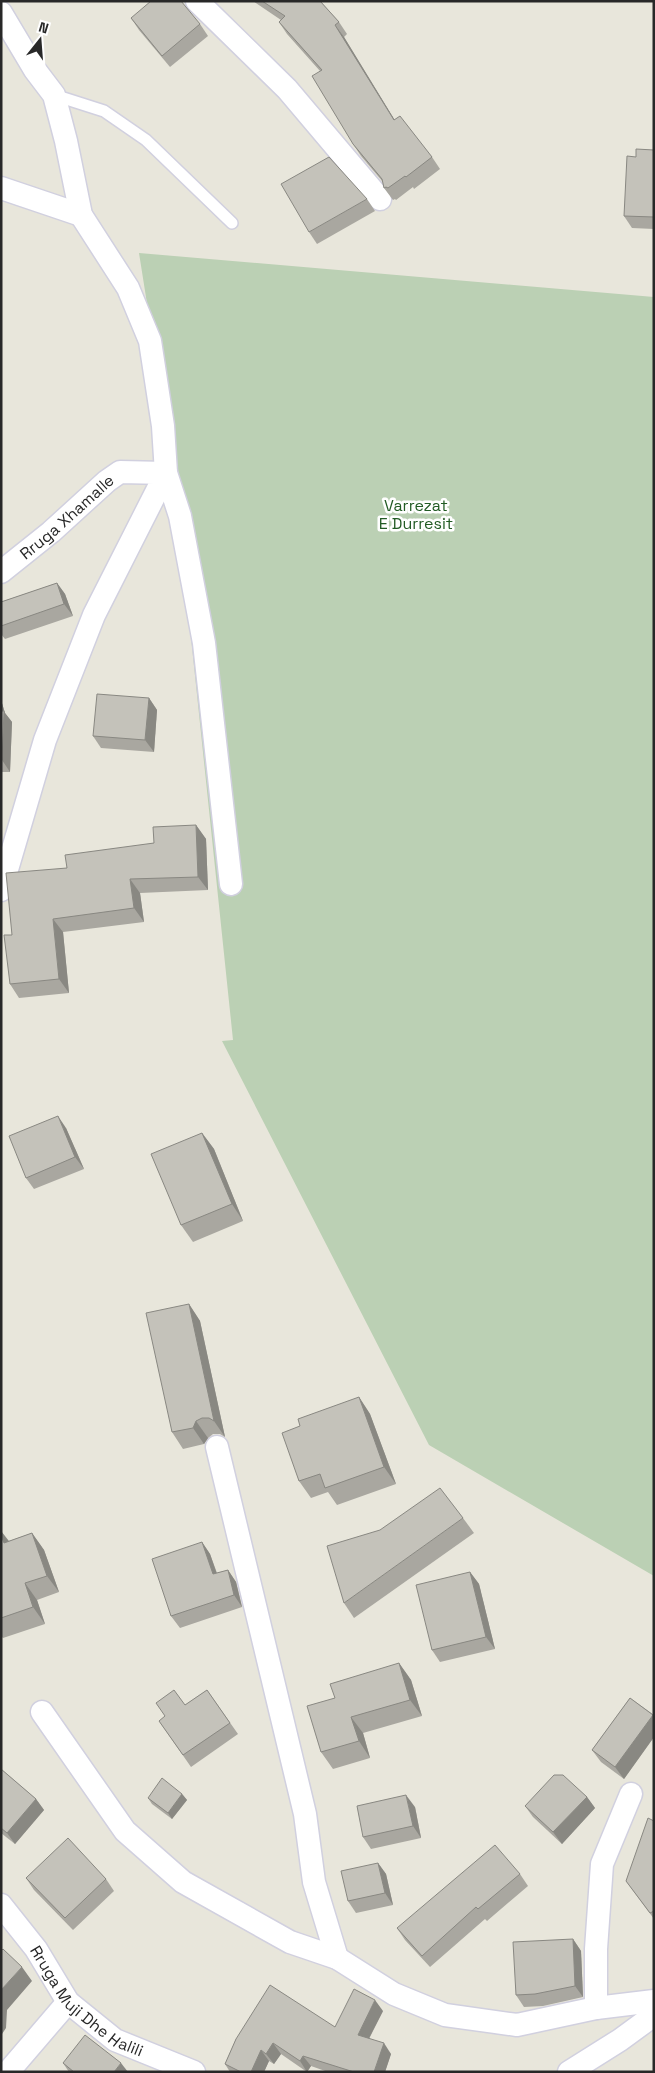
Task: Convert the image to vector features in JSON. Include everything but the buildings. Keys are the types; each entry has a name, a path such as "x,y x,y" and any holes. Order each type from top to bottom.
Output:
{"street":[{"path":"197,1 287,89 380,200"},
{"path":"1,13 35,70 54,95 81,215 128,288 150,341 163,426 166,473 180,516 204,644 231,884"},
{"path":"1,188 81,215"},
{"name":"Rruga Xhamalle","path":"1,572 51,532 106,481 120,472 166,473"},
{"path":"1,890 46,740 90,624 166,473"},
{"path":"216,1447 305,1814 314,1882 337,1958"},
{"path":"42,1712 125,1831 183,1882 290,1942 337,1958 394,1994 445,2015 516,2025 596,2008 654,2001"},
{"path":"596,2008 596,1949 602,1864 630,1794"},
{"name":"Rruga Muji Dhe Halili","path":"1,1905 36,1949 68,2002 115,2040 194,2072"},
{"path":"8,2072 68,2002"},
{"path":"570,2072 620,2040 654,2014"}],"lane":[{"path":"54,95 104,111 146,140 232,222"}],"green space":[{"name":"Varrezat E Durresit","path":"139,253 654,297 654,1576 429,1445 222,1041 233,1040 174,474"}]}
